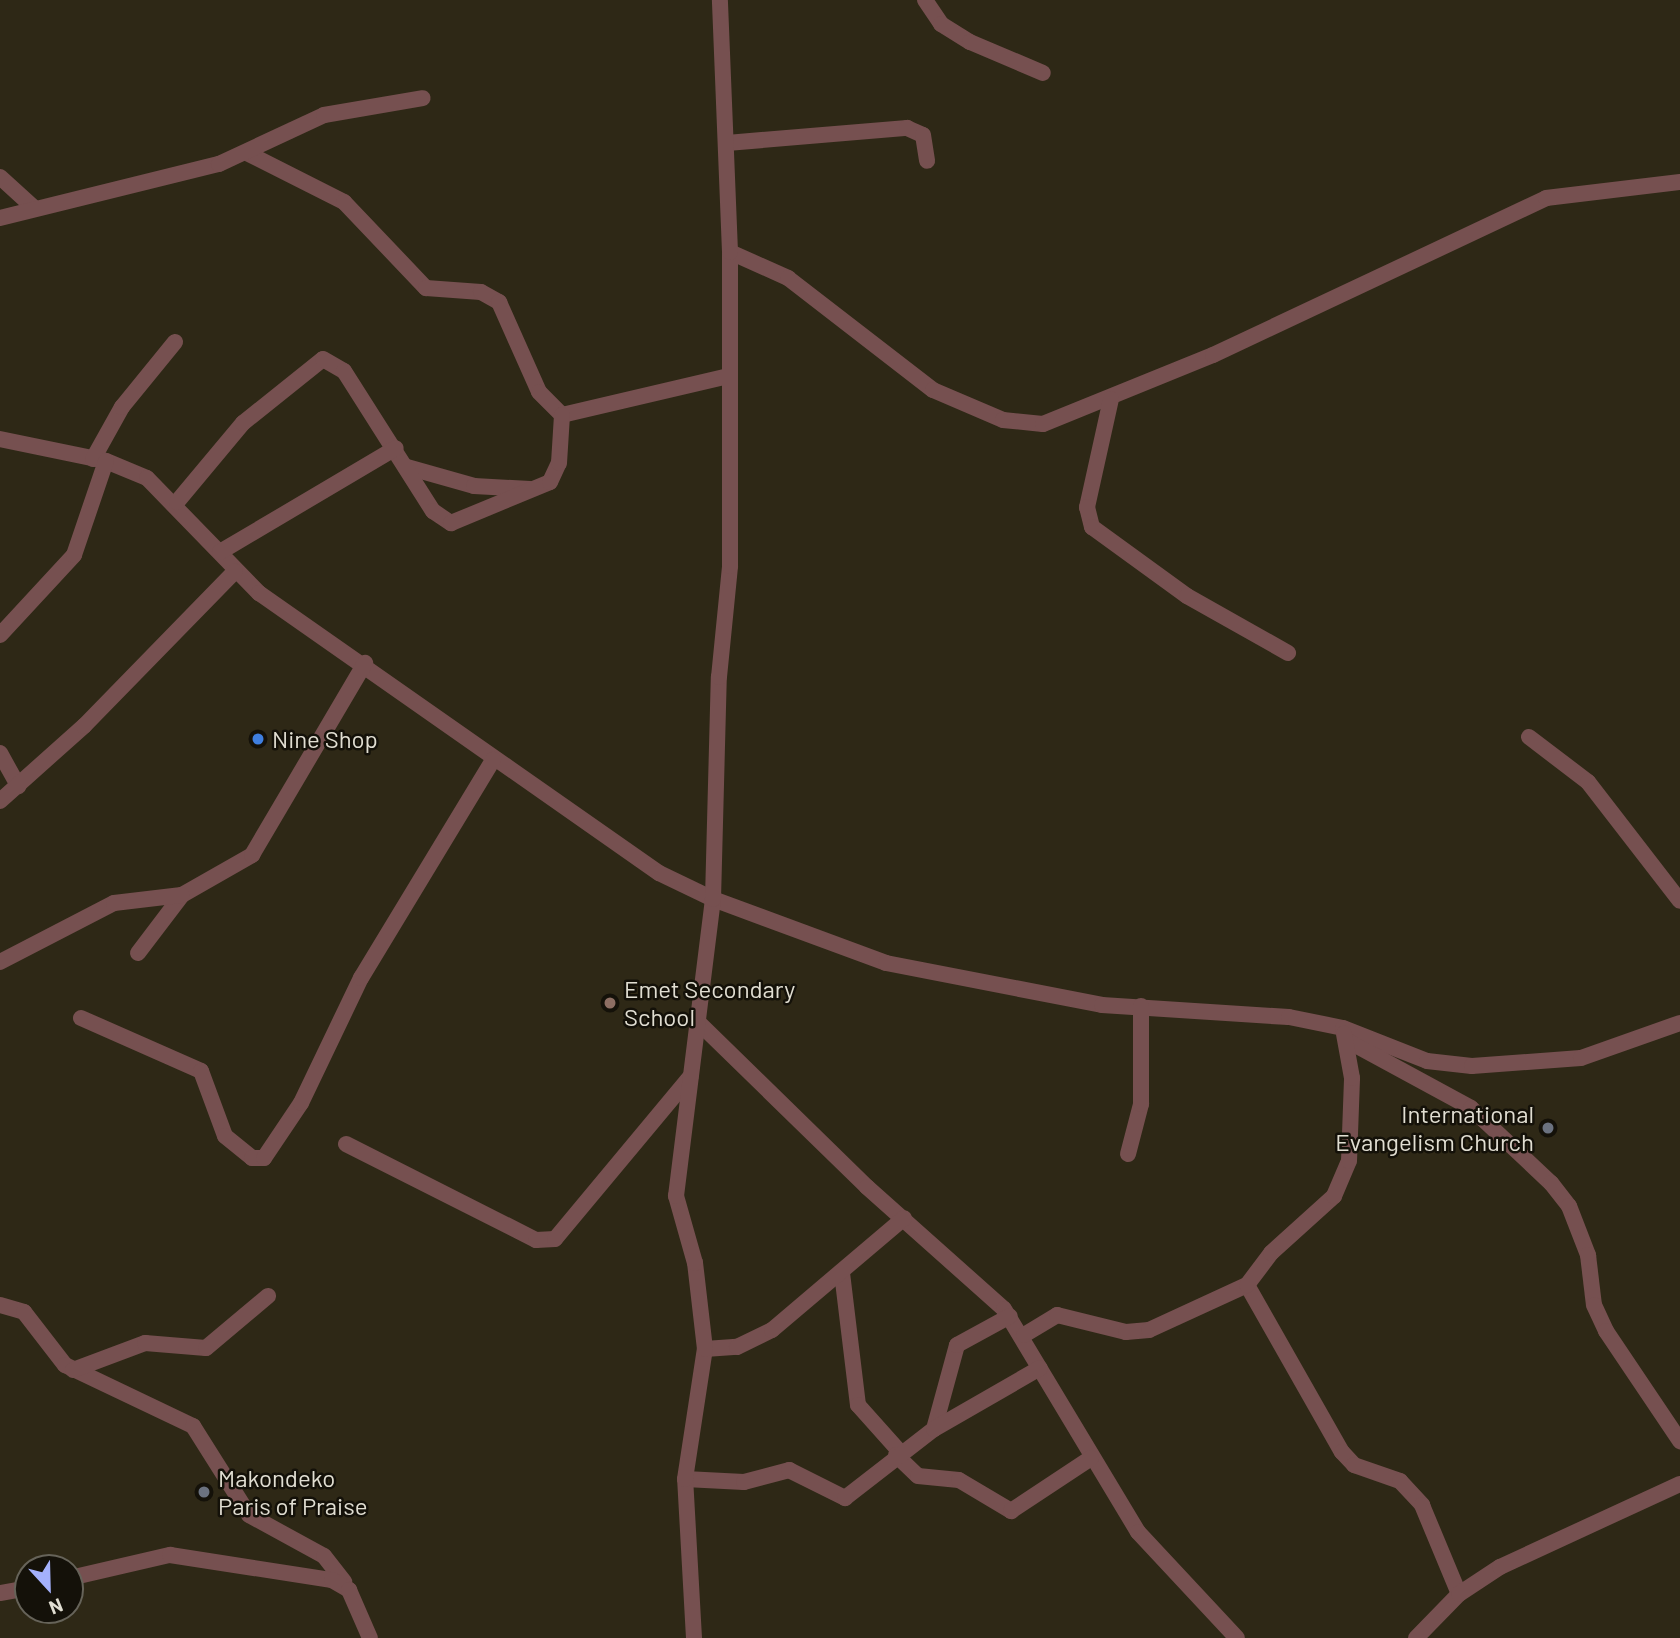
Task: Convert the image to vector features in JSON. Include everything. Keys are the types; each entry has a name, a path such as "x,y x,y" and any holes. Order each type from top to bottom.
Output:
{"street":[{"path":"694,1638 685,1479 705,1349 695,1263 676,1196 713,899 719,677 730,566 730,252 720,0"},
{"path":"925,0 941,24 970,42 1043,73"},
{"path":"0,218 33,207 247,153 324,115 423,98"},
{"path":"727,143 907,128 923,135 928,161"},
{"path":"177,502 243,423 323,359 344,370 396,448 433,511 451,523 536,489 557,474 562,415 539,392 499,302 481,292 426,288 344,202 247,153"},
{"path":"0,177 33,207"},
{"path":"730,252 788,278 933,390 1003,420 1043,424 1111,399 1546,198 1680,182"},
{"path":"0,635 74,555 99,460 122,407 175,342"},
{"path":"562,415 728,376"},
{"path":"1111,399 1087,507 1092,527 1188,596 1288,653"},
{"path":"0,439 99,460 147,478 177,502 235,571 365,663 493,760 659,873 713,899 921,971 1140,1006 1248,1011 1344,1034 1427,1061 1515,1065 1581,1058 1680,1023"},
{"path":"220,552 396,448"},
{"path":"407,467 474,486 536,489"},
{"path":"0,801 235,571"},
{"path":"0,962 114,903 182,895 252,855 365,663"},
{"path":"1529,737 1588,782 1680,901"},
{"path":"0,753 18,786"},
{"path":"81,1018 201,1071 225,1136 253,1158 264,1158 301,1103 361,978 493,760"},
{"path":"138,953 182,895"},
{"path":"1128,1154 1141,1104 1140,1006"},
{"path":"699,1023 1010,1317 1024,1335 1091,1458 1154,1554 1237,1638"},
{"path":"1024,1335 1057,1315 1126,1332 1149,1330 1247,1285 1270,1253 1334,1196 1349,1161 1353,1091 1344,1034"},
{"path":"1344,1034 1471,1108 1551,1183 1569,1206 1588,1255 1594,1305 1606,1331 1680,1441"},
{"path":"346,1144 536,1240 555,1240 691,1076"},
{"path":"705,1349 737,1347 772,1330 904,1218"},
{"path":"842,1273 858,1405 918,1476 960,1480 1011,1511 1091,1458"},
{"path":"1247,1285 1342,1452 1354,1465 1400,1481 1422,1505 1459,1594"},
{"path":"73,1370 145,1343 206,1348 268,1296"},
{"path":"0,1305 23,1312 73,1370 193,1426 248,1515 324,1556 344,1582 370,1638"},
{"path":"934,1429 957,1345 1010,1317"},
{"path":"685,1479 744,1482 789,1470 845,1498 898,1454 934,1429 1040,1368"},
{"path":"1416,1638 1459,1594 1500,1567 1680,1484"},
{"path":"84,1575 170,1555 344,1582"}],"place":[{"name":"Nine Shop","path":"258,739"},
{"name":"Emet Secondary School","path":"610,1003"},
{"name":"International Evangelism Church","path":"1548,1128"},
{"name":"Makondeko Paris of Praise","path":"204,1492"}]}
